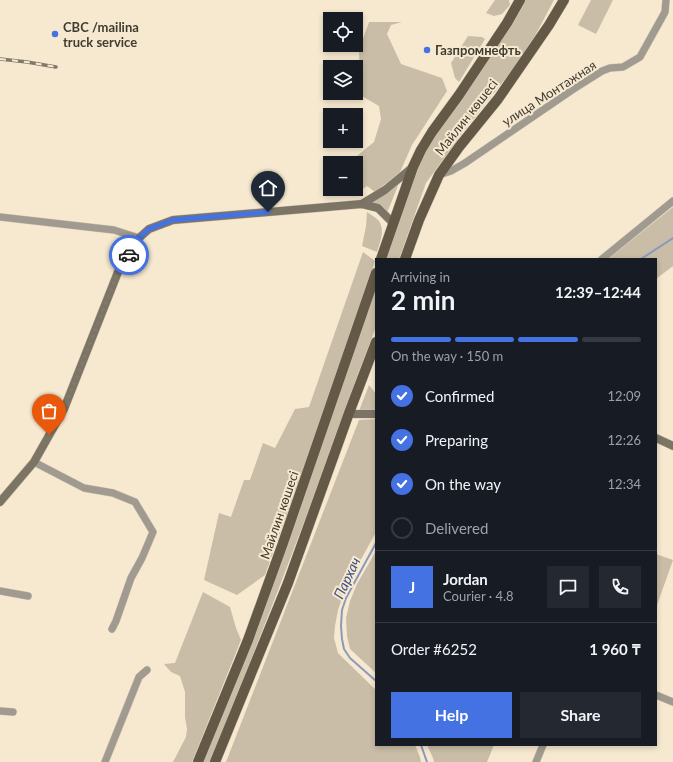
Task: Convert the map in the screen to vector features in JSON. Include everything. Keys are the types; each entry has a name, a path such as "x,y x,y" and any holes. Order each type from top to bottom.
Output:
{"main road":[{"name":"Майлин көшесі","path":"381,258 413,167 432,132 459,95 507,23 520,0"},
{"name":"Майлин көшесі","path":"405,258 419,220 439,175 459,147 498,99 549,26 564,0"},
{"name":"Майлин көшесі","path":"198,762 248,640 284,543 375,275"},
{"path":"216,762 288,583 349,413 374,354"}],"street":[{"name":"улица Монтажная","path":"439,175 451,171 465,163 602,71 610,68 623,67 640,57 665,12 666,0"},
{"path":"362,204 385,190 413,167"},
{"path":"603,258 673,201"},
{"path":"0,502 34,462 64,409 118,272 139,238 149,229 173,220 362,204 378,208 393,223"},
{"path":"0,217 114,230 139,238"},
{"path":"349,413 375,414"},
{"path":"657,438 673,446"},
{"path":"34,462 84,488 113,493 135,502 153,532 142,558 131,578 112,629"},
{"path":"0,591 28,596"},
{"path":"105,762 139,677 146,670"},
{"path":"657,695 673,702"},
{"path":"0,711 13,712"},
{"path":"536,762 543,746"}],"shaded area":[{"path":"495,0 509,0 510,5 502,14 494,16 486,13"},
{"path":"525,0 554,0 536,34 513,69 460,136 426,183 399,258 384,258 415,168 437,130"},
{"path":"591,0 613,0 596,34 578,25"},
{"path":"369,22 402,22 391,25 387,34 401,64 442,78 447,91 412,145 400,172 375,192 367,186 363,189 363,156 357,156 374,142 381,119 379,106 363,97 363,60 359,60 359,52 363,52 363,39"},
{"path":"468,36 482,37 485,39 459,82 455,78 451,63"},
{"path":"399,183 387,213 381,206 371,201"},
{"path":"673,207 673,266 657,278 657,258 609,258"},
{"path":"367,212 378,220 382,227 382,236 377,252 362,246"},
{"path":"363,252 375,261 326,406 265,575 237,595 204,580 219,513 231,517 244,480 250,480 263,443 275,448 295,409 309,407"},
{"path":"375,286 375,330 356,378 315,494 210,762 201,762"},
{"path":"369,385 375,393 375,412 359,411"},
{"path":"375,419 375,534 346,587 338,610 334,638 338,653 375,689 375,746 415,746 421,762 226,762 359,420"},
{"path":"375,553 375,672 350,649 347,636 346,618 350,601 357,584"},
{"path":"657,554 673,560 657,605"},
{"path":"203,592 230,607 241,640 192,762 173,762 186,737 185,692 180,676 171,672 164,664 175,663"},
{"path":"427,746 494,746 487,762 434,762"}],"waterway":[{"name":"Пархач","path":"643,258 673,238"},
{"name":"Пархач","path":"375,545 346,598 342,610 341,626 344,649 350,658 375,680"},
{"name":"Пархач","path":"421,746 427,762"}],"railway":[{"path":"0,59 56,67"}],"way so far":[{"path":"49,435 64,409 118,272 129,255"}],"place":[{"name":"CBC /mailina truck service","path":"55,34"},
{"name":"Газпромнефть","path":"427,50"}],"route":[{"path":"129,255 139,238 149,229 173,220 268,212"}]}
